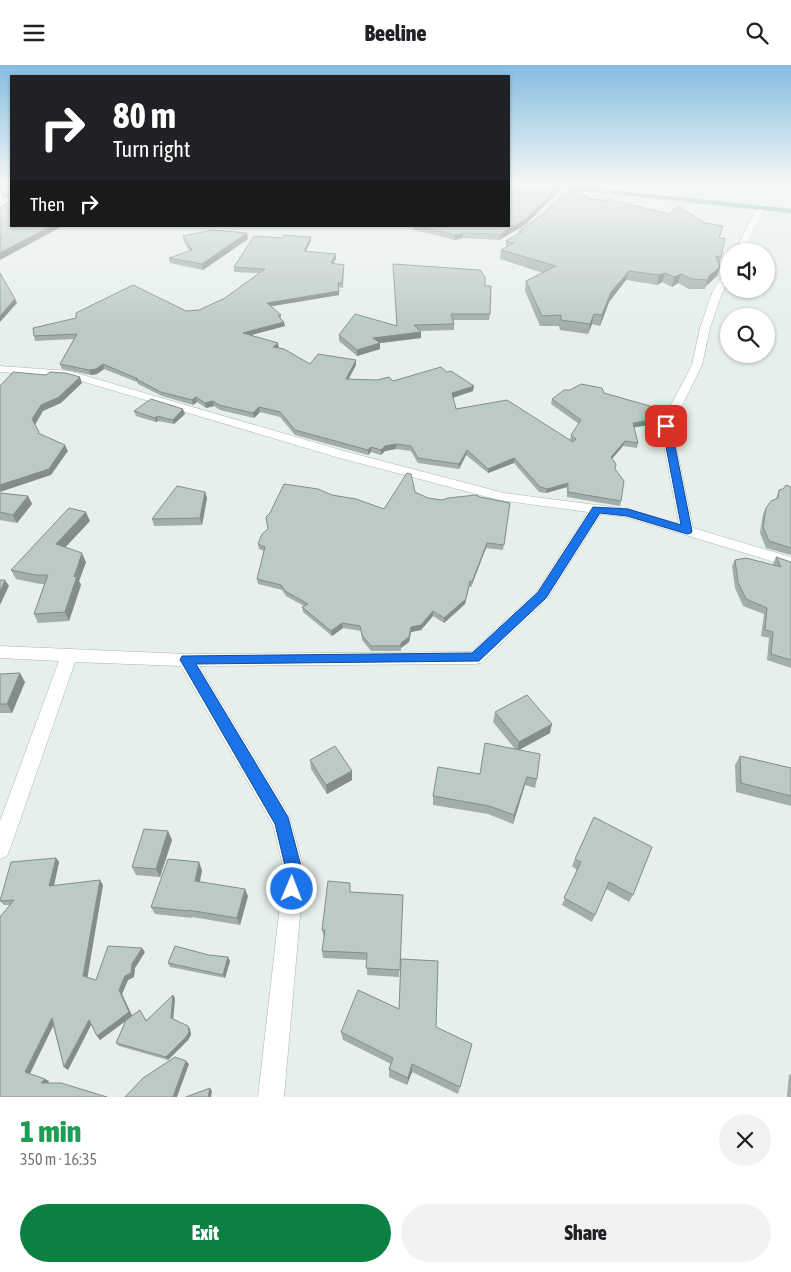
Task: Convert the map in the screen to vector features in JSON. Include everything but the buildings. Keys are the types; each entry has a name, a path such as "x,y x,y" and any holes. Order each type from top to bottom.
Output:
{"street":[{"path":"687,531 666,426 697,365 705,327 720,288"},
{"path":"0,369 69,374 340,454 504,497 628,513 791,562"},
{"path":"0,652 186,660 475,658 542,595 597,509"},
{"path":"0,849 70,655"},
{"path":"186,660 282,822 294,870 271,1097"}],"route":[{"path":"292,889 294,870 282,822 186,660 475,658 542,595 597,509 628,513 687,531 666,426"}]}
